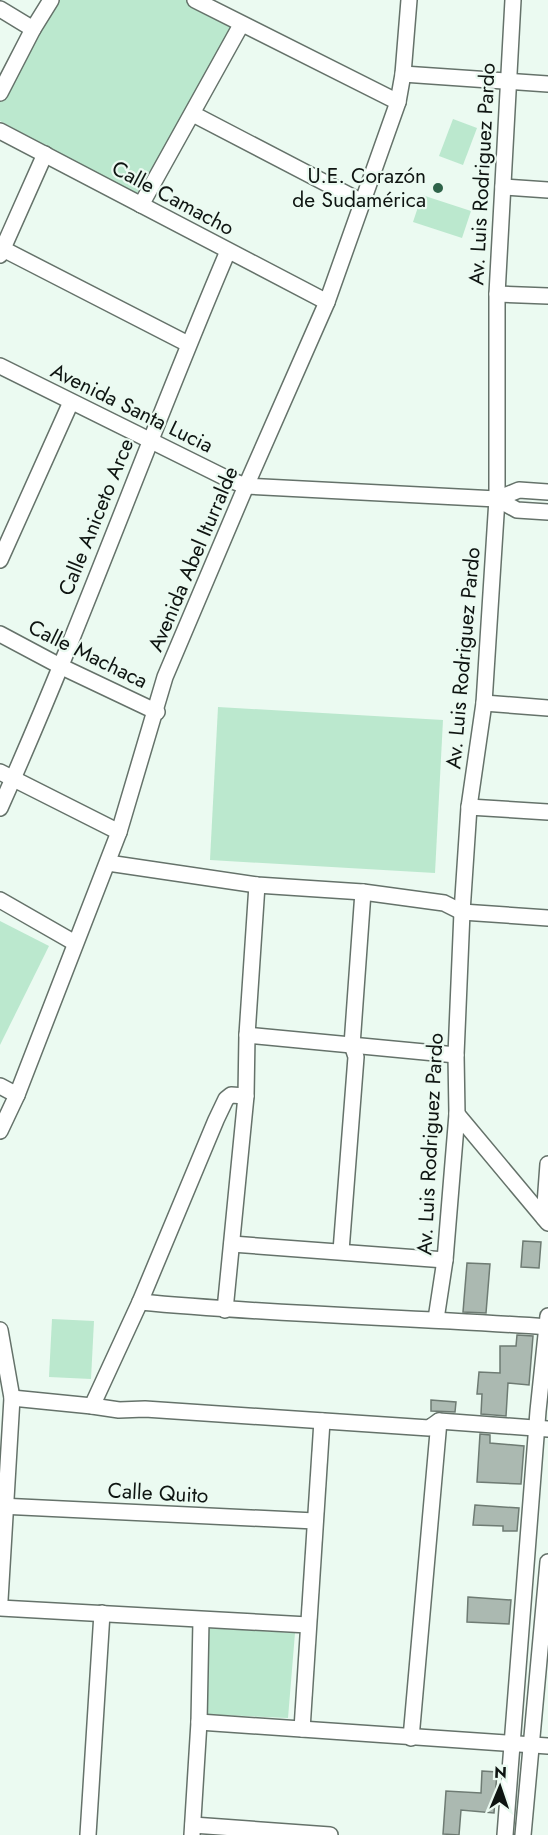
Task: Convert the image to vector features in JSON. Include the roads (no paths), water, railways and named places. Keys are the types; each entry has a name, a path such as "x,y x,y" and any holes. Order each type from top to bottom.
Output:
{"street":[{"path":"0,93 33,29 51,0"},
{"path":"195,0 398,102"},
{"name":"Avenida Abel Iturralde","path":"0,1131 17,1095 119,832 157,712 165,678 327,302 398,102 403,74 409,0"},
{"name":"Av. Luis Rodriguez Pardo","path":"436,1319 446,1260 457,1114 456,1055 462,912 470,807 484,703 497,500 497,294 513,0"},
{"path":"0,9 33,29"},
{"path":"141,205 241,24"},
{"path":"403,74 548,84"},
{"path":"193,114 362,202"},
{"name":"Calle Camacho","path":"0,131 327,302"},
{"path":"45,154 1,252 188,344"},
{"path":"503,187 548,190"},
{"name":"Calle Aniceto Arce","path":"0,808 7,776 60,666 188,344 228,251"},
{"path":"497,294 548,296"},
{"name":"Avenida Santa Lucia","path":"0,366 149,441 246,486 497,500 517,510 548,512"},
{"path":"0,560 70,402"},
{"name":"Avenida Santa Lucia","path":"497,500 519,490 548,492"},
{"name":"Calle Machaca","path":"0,634 60,666 157,712"},
{"path":"484,703 548,708"},
{"path":"7,776 119,832"},
{"path":"470,807 548,812"},
{"path":"108,862 257,885 363,892 444,903 462,912 548,918"},
{"path":"225,1310 246,1096 247,1035 257,885"},
{"path":"341,1251 356,1057 352,1045 363,892"},
{"path":"0,900 75,943"},
{"path":"247,1035 456,1055"},
{"path":"0,1086 17,1095"},
{"path":"92,1406 140,1302 216,1119 231,1095 246,1096"},
{"path":"457,1114 546,1220"},
{"path":"546,1220 548,1164"},
{"path":"232,1244 446,1260"},
{"path":"140,1302 225,1310 547,1323 542,1429 506,1835"},
{"path":"0,1330 12,1398 2,1506 0,1600"},
{"path":"12,1398 119,1410 145,1409 429,1428 439,1421 542,1429"},
{"path":"302,1729 322,1421"},
{"path":"411,1738 439,1421"},
{"name":"Calle Quito","path":"2,1506 315,1521"},
{"path":"523,1835 548,1562"},
{"path":"0,1608 308,1625"},
{"path":"88,1835 102,1613"},
{"path":"201,1620 199,1722 193,1830 330,1835"},
{"path":"199,1722 548,1746"}],"place":[{"name":"U.E. Corazón de Sudamérica","path":"438,188"}]}
